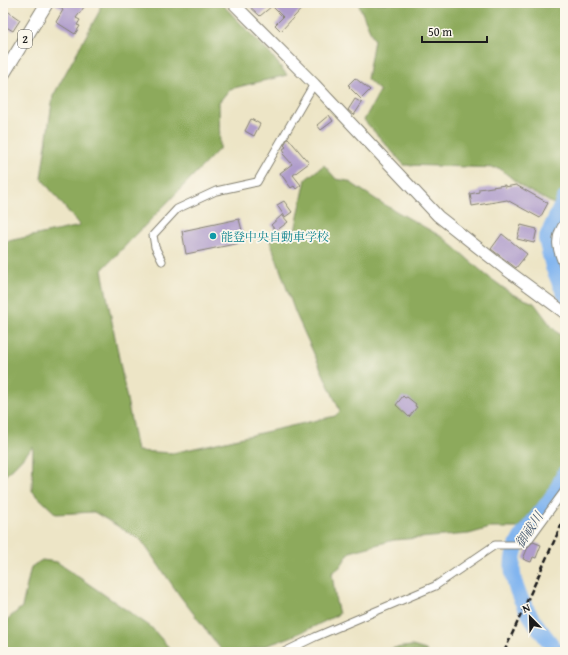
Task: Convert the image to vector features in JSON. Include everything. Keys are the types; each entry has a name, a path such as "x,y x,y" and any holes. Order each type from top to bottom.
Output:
{"main road":[{"name":"2","path":"3,75 47,3"}],"street":[{"path":"233,3 314,84 438,216 504,268 565,313"},
{"path":"162,261 155,247 153,235 177,210 216,191 257,182 314,84"},
{"path":"565,221 560,227 555,242 565,270"},
{"path":"284,652 315,637 435,586 495,545 517,545 527,542 565,490"}],"green space":[{"path":"101,3 221,3 273,57 287,75 230,89 219,102 220,148 102,270 137,451 173,453 335,416 340,411 295,312 269,238 295,231 306,179 324,165 336,179 348,181 380,202 444,238 486,275 512,294 534,303 552,327 565,340 565,462 554,484 518,528 490,528 469,534 394,540 350,552 340,567 332,573 339,614 312,628 268,645 254,649 223,652 180,596 141,540 94,512 56,514 32,491 33,447 6,475 3,474 3,242 80,226 41,178 53,96 99,12"},
{"path":"358,3 565,3 565,210 524,188 499,168 404,165 364,120 380,91 367,79 374,40"},
{"path":"42,560 57,562 151,627 173,652 3,652 3,623 22,607 31,567"},
{"path":"412,646 426,650 427,652 383,652 394,648"}],"building":[{"path":"54,3 87,3 76,18 80,20 77,25 80,26 75,34 56,22 63,10"},
{"path":"246,3 307,3 281,31 275,25 283,17 272,6 260,16"},
{"path":"3,8 20,20 13,31 3,25"},
{"path":"355,78 370,90 361,99 348,85"},
{"path":"355,99 362,103 354,115 348,110"},
{"path":"329,115 333,121 321,130 317,125"},
{"path":"251,119 260,124 254,136 245,131"},
{"path":"288,138 309,163 293,175 301,185 296,189 294,186 291,188 280,173 292,164 283,154 285,152 283,149 286,147 284,145"},
{"path":"505,185 505,187 516,185 548,203 540,218 507,200 472,206 470,194 479,192 479,189"},
{"path":"284,201 292,212 285,217 277,205"},
{"path":"282,215 288,222 276,231 271,225"},
{"name":"能登中央自動車学校","path":"239,219 245,242 186,254 182,231"},
{"path":"521,225 537,229 534,243 517,239"},
{"path":"502,234 527,254 516,268 491,249"},
{"path":"403,396 405,398 407,397 416,404 415,406 417,407 409,417 396,405"},
{"path":"533,542 541,545 536,558 533,557 531,562 523,559 528,547"}],"waterway":[{"name":"御祓川","path":"565,198 546,239 553,267 565,295"},
{"name":"御祓川","path":"557,652 529,613 515,583 512,568 514,553 521,538 550,500 565,473"}],"railway":[{"path":"504,652 565,517"}],"place":[{"name":"能登中央自動車学校","path":"213,236"}]}
